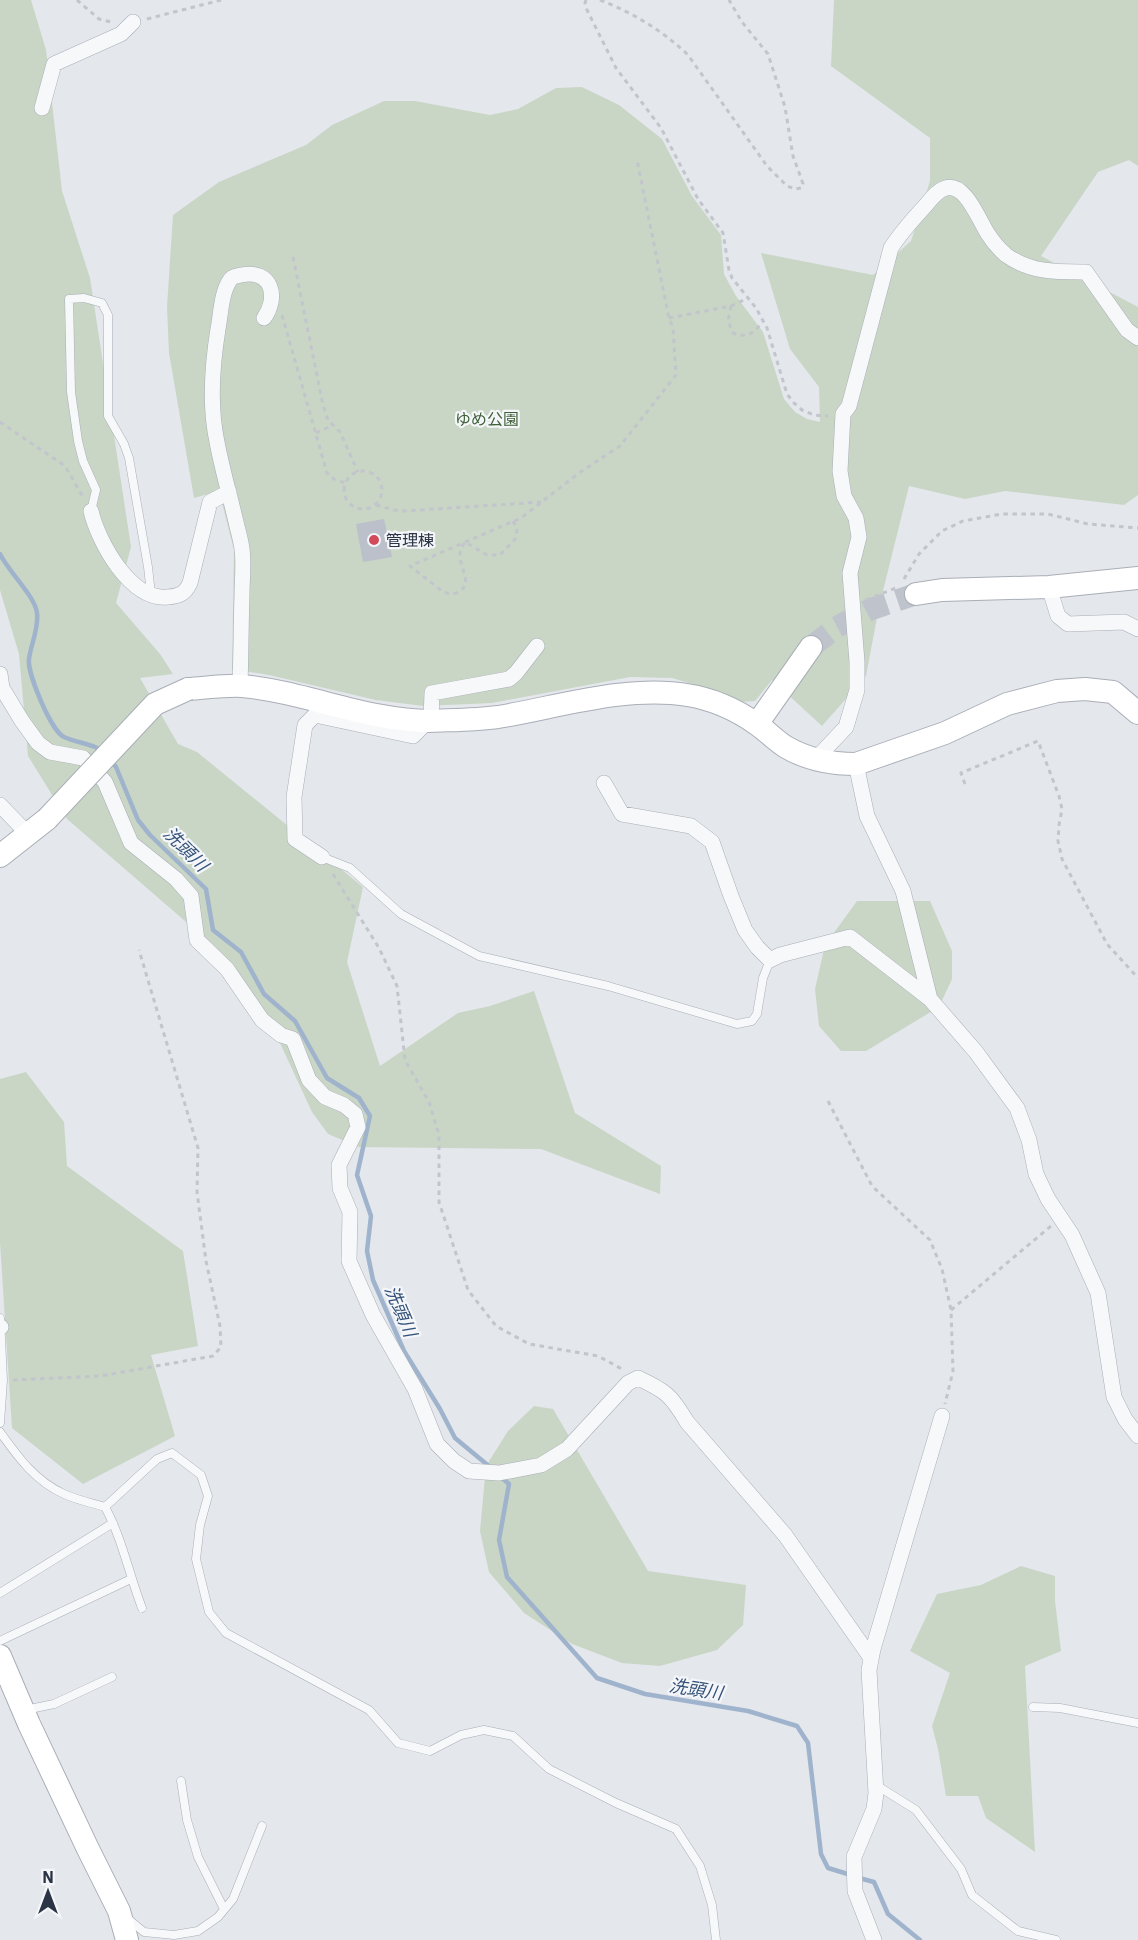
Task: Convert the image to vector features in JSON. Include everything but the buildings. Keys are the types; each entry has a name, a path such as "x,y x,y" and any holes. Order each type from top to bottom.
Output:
{"street":[{"path":"42,108 54,64 121,34 133,22"},
{"path":"815,760 846,727 857,690 850,573 859,537 856,518 844,496 840,471 843,414 849,406 891,248 910,222 943,189 959,190 967,197 996,246 1007,255 1042,271 1086,272 1127,330 1138,338"},
{"path":"240,686 242,549 217,443 212,392 214,360 225,290 230,279 235,276 256,274 264,277 270,286 272,299 270,309 264,318"},
{"path":"91,511 94,525 122,572 142,591 151,596 163,598 186,591 210,502 229,492"},
{"path":"916,594 942,590 1049,587 1138,578"},
{"path":"1049,587 1058,616 1068,624 1124,622 1138,628"},
{"path":"322,857 296,839 294,797 305,724 315,715 413,736 430,721 432,693 509,679 537,646"},
{"path":"757,724 811,647"},
{"path":"0,674 2,688 38,743 50,752 83,758 105,782 131,843 176,879 190,896 197,940 227,969 262,1020 281,1035 293,1040 309,1080 325,1097 355,1114 358,1127 339,1165 340,1188 350,1212 349,1261 373,1315 415,1389 437,1444 454,1461 469,1471 498,1473 541,1465 567,1449 628,1383 638,1378 661,1389 675,1401 687,1422 785,1535 871,1658"},
{"path":"0,856 47,819 155,704 188,689 240,686 280,692 391,717 430,721 495,717 601,698 652,692 687,695 725,705 757,724 786,747 815,760 842,764 856,764 945,733 1007,704 1057,691 1085,689 1113,692 1138,713"},
{"path":"856,764 867,816 903,891 930,999"},
{"path":"604,783 622,814 691,826 712,842 745,930 770,960 780,955 850,937 930,999 976,1052 1017,1108 1029,1140 1036,1174 1059,1218 1072,1235 1098,1293 1114,1397 1125,1419 1138,1436"},
{"path":"0,805 28,834"},
{"path":"874,1940 855,1892 854,1857 874,1809 875,1784 869,1670 942,1416"},
{"path":"0,1656 88,1850 119,1911 127,1940"}],"lane":[{"path":"91,511 96,490 83,461 71,392 69,298 84,298 102,303 108,315 108,416 129,458 151,596"},
{"path":"322,857 350,868 402,914 479,957 609,986 737,1024 752,1021 757,1014 763,978 770,960"},
{"path":"0,1324 3,1380 0,1424"},
{"path":"0,1432 27,1468 48,1486 66,1495 105,1507 113,1522 130,1579 142,1608"},
{"path":"105,1507 157,1459 172,1453 201,1475 208,1496 200,1525 196,1559 209,1612 226,1633 369,1710 398,1743 430,1751 462,1735 484,1730 513,1736 549,1769 616,1803 676,1828 700,1866 712,1905 716,1940"},
{"path":"0,1593 113,1522"},
{"path":"0,1641 130,1579"},
{"path":"23,1710 54,1704 112,1677"},
{"path":"1032,1707 1060,1708 1138,1723"},
{"path":"181,1781 187,1820 198,1857 224,1909"},
{"path":"875,1784 916,1810 961,1869 972,1895 1018,1931 1056,1940"},
{"path":"119,1911 144,1932 174,1935 198,1931 218,1917 233,1899 262,1826"}],"path":[{"path":"77,0 99,19 110,22 133,22 221,0"},
{"path":"586,0 587,10 616,68 661,128 698,199 723,233 732,278 756,308 763,321 787,394 802,410 814,415 834,417 843,414"},
{"path":"600,0 635,15 673,41 688,55 767,166 787,186 795,189 801,188 801,178 793,156 785,106 768,54 742,22 729,0"},
{"path":"465,542 460,557 466,580 462,590 458,593 442,591 410,566 513,521 521,518 579,473 620,446 676,375 673,328 669,318 637,160"},
{"path":"293,257 323,405 328,420 340,432 358,472"},
{"path":"669,318 731,306 748,298"},
{"path":"272,299 279,304 327,473 335,480 346,483"},
{"path":"731,306 728,321 733,333 752,335 763,321"},
{"path":"0,422 65,466 91,511"},
{"path":"316,433 333,425"},
{"path":"358,472 372,473 382,484 380,499 376,505 369,508 354,507 345,496 346,483 358,472"},
{"path":"376,505 404,511 542,502"},
{"path":"852,606 898,587 919,554 942,531 963,521 1002,514 1048,514 1088,524 1138,528"},
{"path":"465,542 487,555 500,555 516,538 517,529 513,521"},
{"path":"964,784 961,773 1038,741 1062,809 1058,841 1062,859 1107,944 1138,978"},
{"path":"322,857 379,948 397,986 405,1060 429,1102 439,1135 439,1202 468,1290 496,1326 529,1344 598,1356 638,1378"},
{"path":"3,1380 100,1376 213,1356 221,1347 220,1326 206,1261 197,1191 198,1148 139,950"},
{"path":"828,1101 872,1186 930,1240 942,1269 951,1310 953,1371 942,1416"},
{"path":"951,1310 1059,1218"}],"green space":[{"path":"0,0 31,0 46,50 62,191 90,278 131,547 116,603 160,654 173,674 140,678 178,744 197,752 363,887 347,962 380,1066 458,1013 490,1006 534,991 575,1113 661,1166 660,1194 541,1149 359,1147 328,1134 312,1112 267,1015 233,968 185,921 67,819 28,756 19,654 0,590"},
{"name":"ゆめ公園","path":"834,0 1138,0 1138,166 1129,160 1098,172 1041,256 1138,307 1138,495 1124,505 1005,491 965,499 909,486 879,607 866,676 822,726 772,680 755,701 740,702 713,690 672,678 630,677 492,703 423,706 376,700 269,675 232,669 234,550 219,491 194,498 169,353 167,307 173,215 219,182 306,145 332,125 384,101 415,101 490,115 518,109 556,88 582,87 619,105 662,139 692,196 721,235 724,274 736,296 763,332 784,399 795,412 807,419 820,422 819,387 790,349 761,253 873,275 911,241 930,181 930,138 831,66"},
{"path":"857,901 930,901 952,951 952,979 939,1007 866,1051 841,1051 819,1026 815,989 825,945"},
{"path":"26,1072 64,1122 67,1166 183,1251 198,1346 151,1355 175,1436 83,1484 12,1428 0,1242 0,1079"},
{"path":"534,1406 553,1409 648,1571 746,1585 743,1625 717,1650 660,1666 622,1663 572,1644 524,1613 489,1572 480,1531 486,1466 508,1431"},
{"path":"1021,1566 1055,1576 1055,1601 1061,1651 1025,1666 1035,1852 986,1818 978,1796 946,1796 932,1726 950,1673 910,1651 937,1594 981,1585"}],"waterway":[{"name":"洗頭川","path":"0,554 35,606 37,624 29,666 47,713 64,737 103,751"},
{"name":"洗頭川","path":"110,760 116,767 138,820 150,835 206,889 213,930 241,952 264,994 295,1021 327,1078 359,1098 370,1116 357,1175 371,1216 367,1251 373,1280 404,1351 455,1438 490,1467"},
{"name":"洗頭川","path":"501,1477 509,1484 499,1540 507,1577 597,1678 645,1694 748,1711 797,1726 808,1743 821,1854 828,1868 851,1875"},
{"name":"洗頭川","path":"859,1878 874,1882 888,1914 920,1940"}],"tunnel":[{"path":"811,647 837,627 869,610 916,594"}],"place":[{"name":"管理棟","path":"374,540"}]}
